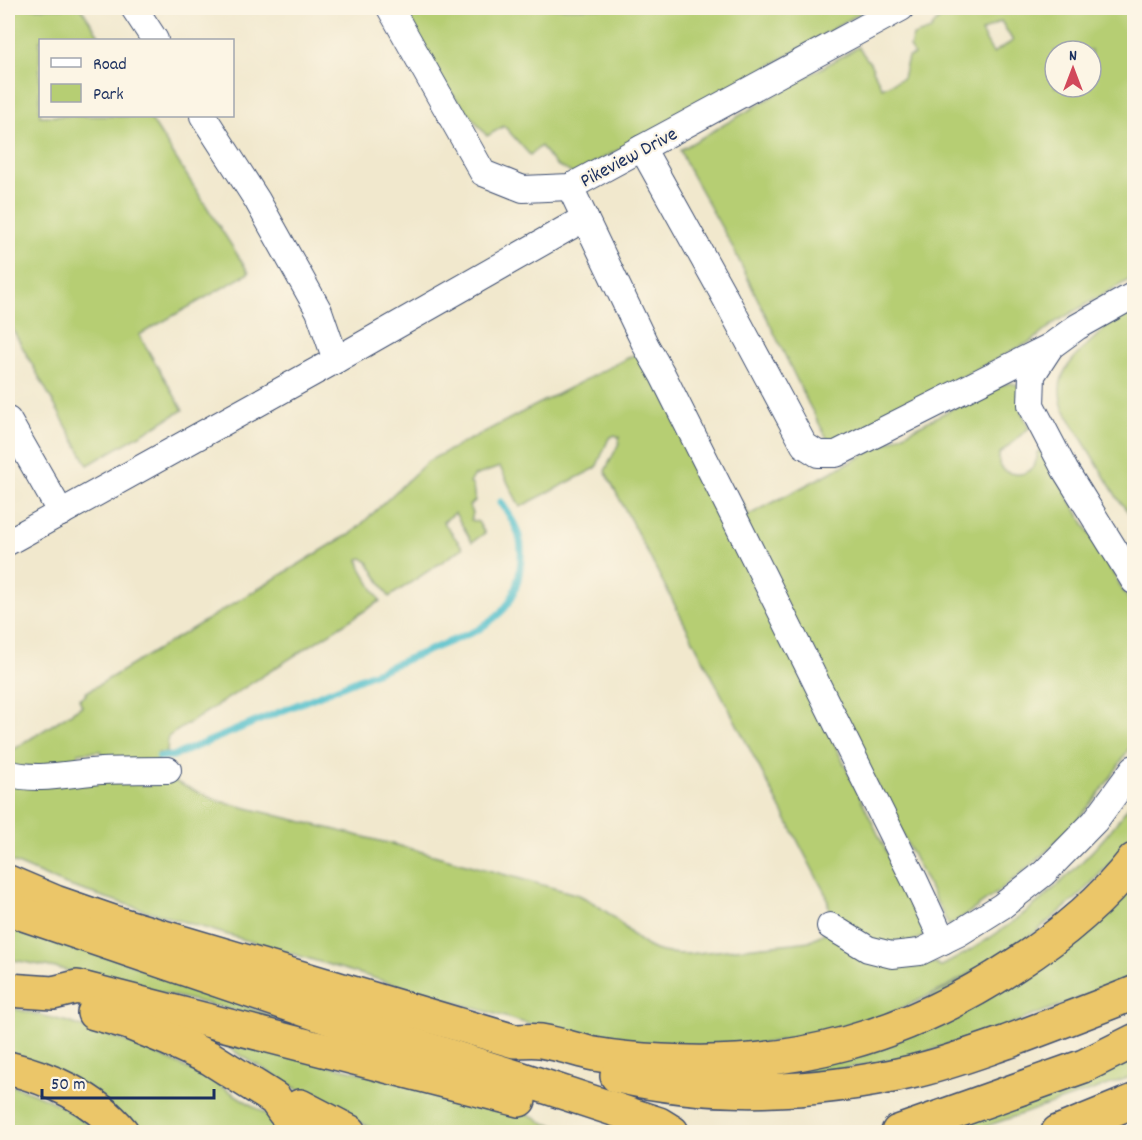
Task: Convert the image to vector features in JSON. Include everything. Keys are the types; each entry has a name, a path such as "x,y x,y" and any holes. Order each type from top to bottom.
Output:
{"highway":[{"path":"8,882 55,902 113,922 514,1041 540,1041 595,1054 626,1058 699,1063 748,1061 832,1048 919,1018 992,981 1062,933 1100,898 1134,860"},
{"path":"8,907 341,1022 659,1124 672,1132"},
{"path":"8,990 53,993 77,987 510,1097 636,1132"},
{"path":"53,993 72,1006 129,1023 210,1058 275,1099 293,1102 350,1132"},
{"path":"514,1041 528,1053 629,1079 669,1086 720,1090 775,1090 844,1084 912,1072 973,1054 1134,993"},
{"path":"898,1132 1084,1066 1134,1041"},
{"path":"8,1068 30,1073 82,1098 111,1120 122,1132"},
{"path":"275,1099 284,1112 317,1132"},
{"path":"1058,1132 1134,1101"}],"lane":[{"path":"134,8 154,39"},
{"name":"Pikeview Drive","path":"390,8 483,173 523,189 570,187 901,8"},
{"path":"204,117 257,200 320,311 336,360"},
{"path":"642,148 804,445 818,454 836,454 1051,346 1077,327 1134,295"},
{"path":"570,187 646,346 729,507 943,941"},
{"path":"8,542 336,360 585,218"},
{"path":"1051,346 1032,375 1031,405 1065,470 1127,553 1134,581"},
{"path":"8,420 61,513"},
{"path":"830,926 868,949 892,955 920,952 959,933 1002,906 1044,873 1095,821 1134,768"},
{"path":"8,773 41,776 103,771 168,770"}],"green space":[{"path":"8,8 81,8 101,39 39,39 39,117 150,117 249,273 139,335 183,410 88,465 8,321"},
{"path":"396,8 869,8 763,70 573,175 555,164 541,146 530,155 504,126 487,136 449,90"},
{"path":"960,8 1134,8 1134,277 1057,321 1032,341 835,442 828,440 808,403 732,246 680,150 858,47 870,63 882,88 903,78 908,57 914,55 910,47 913,36 931,30 947,14","holes":["1001,21 1013,41 993,53 981,32"]},
{"path":"1134,310 1134,518 1118,499 1063,408 1060,388 1065,371 1075,357 1110,324"},
{"path":"641,351 691,445 925,932 923,937 893,949 831,920 827,897 605,471 619,443 619,437 615,435 609,438 596,468 520,507 500,467 474,476 470,483 473,486 475,501 469,506 473,513 471,520 478,522 485,533 472,542 455,513 443,522 463,548 389,597 368,562 362,558 359,559 360,566 380,601 168,737 167,753 158,753 158,763 102,765 101,751 78,753 78,766 8,767 8,753 82,706 79,699 86,695 85,693 350,535 428,461"},
{"path":"1010,383 1018,385 1022,412 1029,428 999,454 1001,468 1009,473 1026,472 1034,466 1038,452 1041,450 1134,609 1134,740 1097,796 1054,845 1030,867 949,926 734,505 741,501 749,515 969,400"},
{"path":"163,775 219,801 408,848 579,895 609,914 645,944 659,951 676,954 809,941 826,932 912,964 937,963 940,967 1008,925 1049,892 1088,856 1134,799 1134,836 1079,896 1038,930 1000,956 941,990 880,1018 837,1031 747,1046 658,1048 552,1031 144,910 66,885 8,860 8,781"},
{"path":"1134,879 1134,977 988,1033 898,1060 822,1072 749,1076 820,1062"},
{"path":"8,919 289,1022 61,969 8,959"},
{"path":"8,1007 68,1022 140,1046 210,1079 295,1132 137,1132 8,1052"},
{"path":"212,1038 464,1097 527,1114 543,1123 580,1132 380,1132 334,1110"},
{"path":"1134,1052 1134,1076 969,1132 935,1132"},
{"path":"8,1084 55,1103 98,1132 8,1132"}],"waterway":[{"path":"159,757 173,756 478,630 492,620 509,602 521,564 521,544 518,532 501,502"}]}
